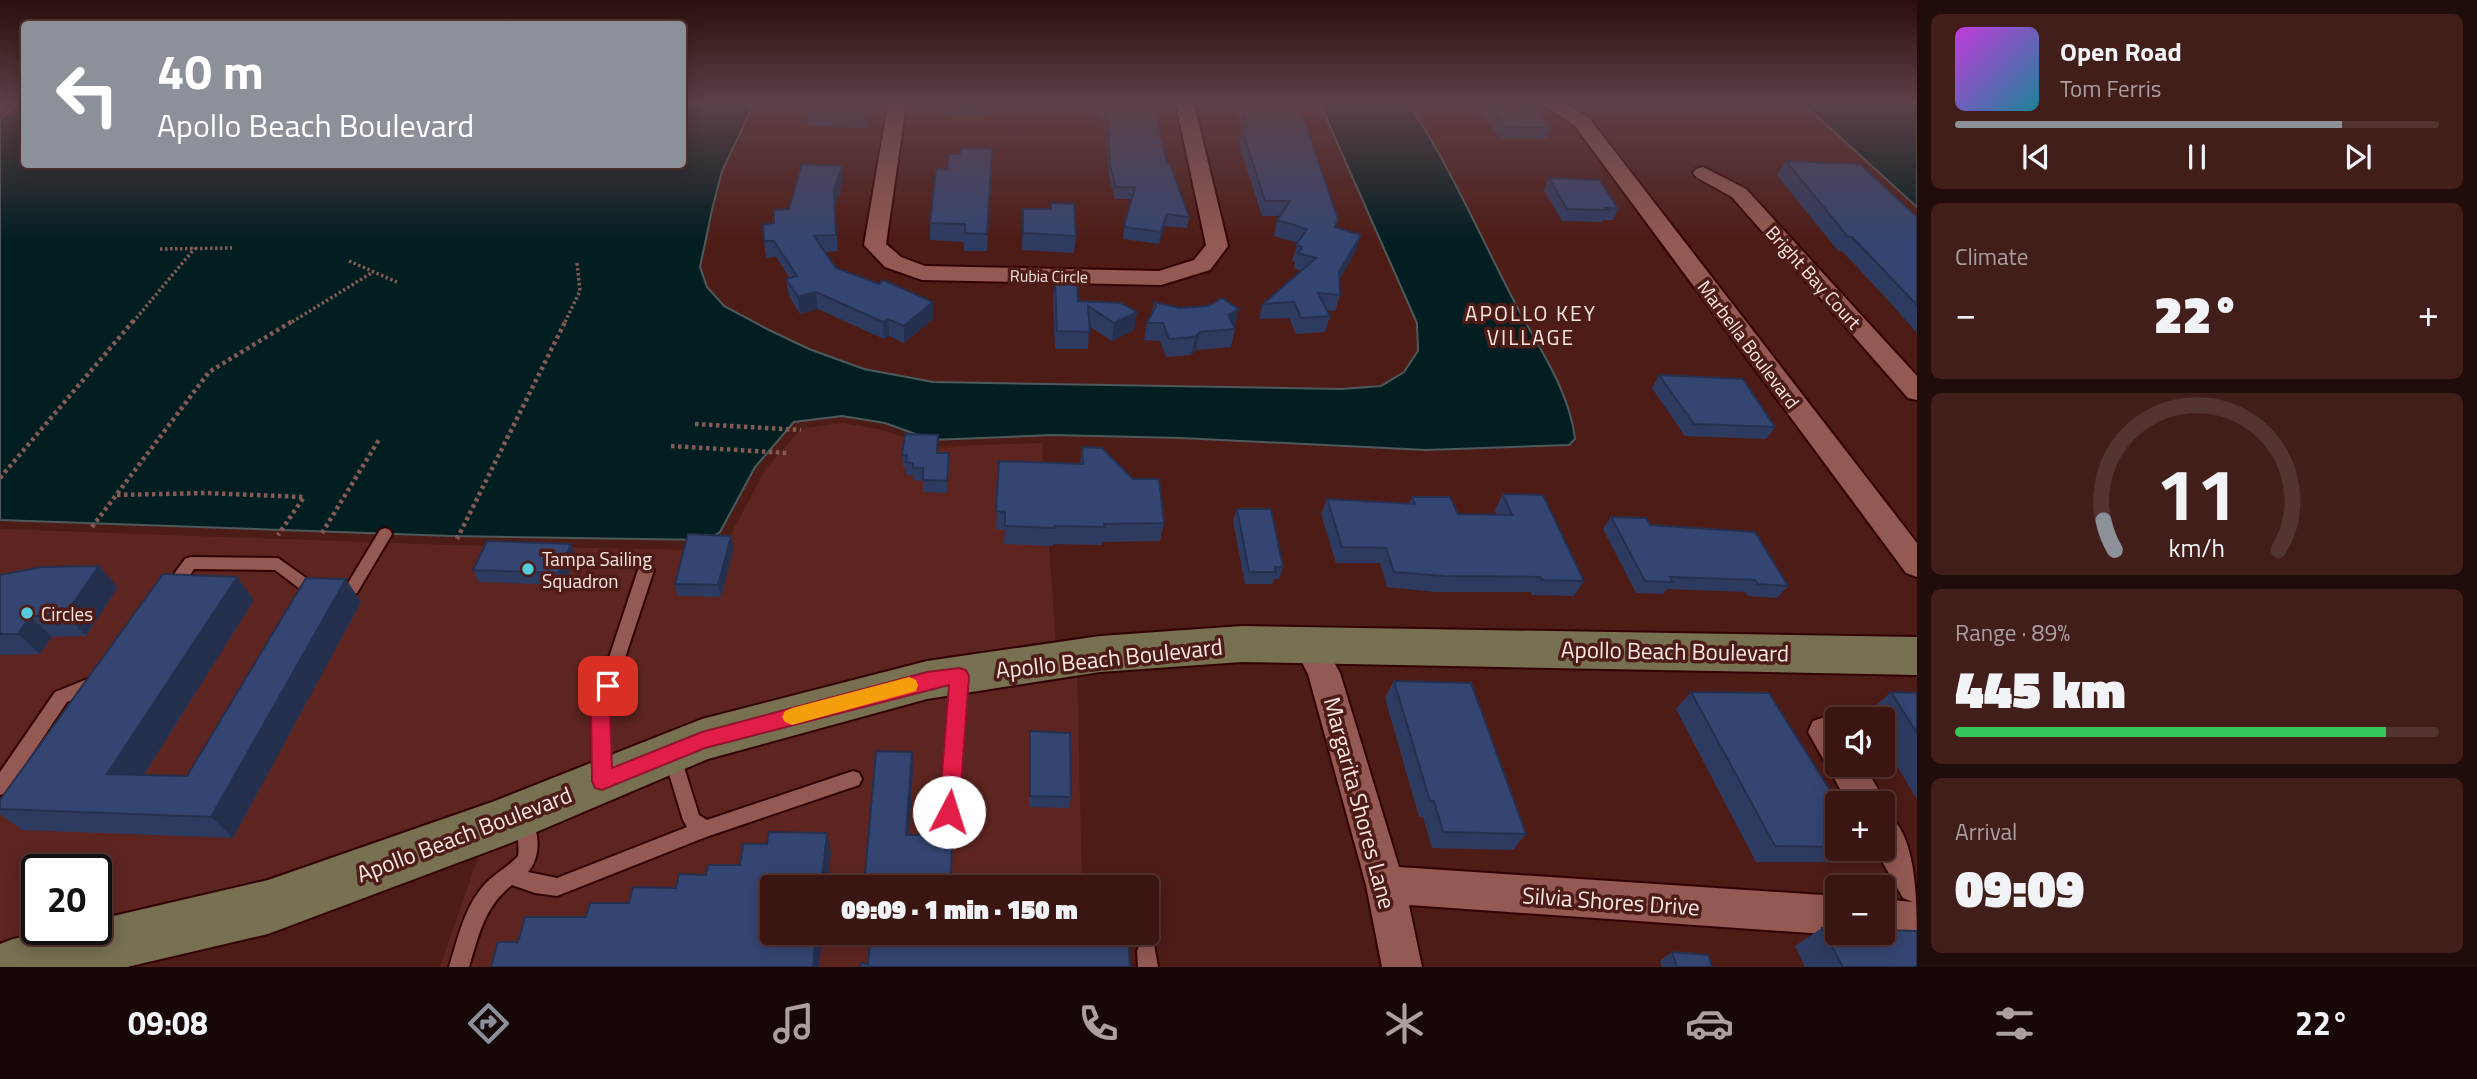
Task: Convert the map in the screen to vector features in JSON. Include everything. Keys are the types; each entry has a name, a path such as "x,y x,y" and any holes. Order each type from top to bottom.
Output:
{"main road":[{"name":"Apollo Beach Boulevard","path":"11,967 268,907 523,814 715,737 927,680 1100,654 1242,643 1917,656"}],"street":[{"name":"Rubia Circle","path":"890,149 875,246 893,262 922,273 1161,278 1202,265 1217,246 1195,149"},
{"name":"Marbella Boulevard","path":"1611,149 1917,565"},
{"name":"Bright Bay Court","path":"1703,173 1739,193 1917,392"},
{"name":"Margarita Shores Lane","path":"1308,643 1324,673 1385,885 1402,967"},
{"path":"1895,848 1917,885"},
{"name":"Silvia Shores Drive","path":"1385,885 1825,915"},
{"path":"1895,920 1917,922"}],"lane":[{"path":"159,605 190,563 278,565 313,591 352,589 385,534"},
{"path":"602,781 600,709 646,570"},
{"path":"0,787 61,697 105,679 113,668"},
{"path":"949,812 959,676"},
{"path":"672,753 692,820 705,829"},
{"path":"510,875 535,884 557,887 705,829 853,779"},
{"path":"459,967 477,911 493,889 525,864 532,850 523,814"}],"path":[{"path":"0,478 195,248"},
{"path":"160,249 232,248"},
{"path":"349,261 397,282"},
{"path":"457,539 580,291 577,263"},
{"path":"92,527 209,372 373,272"},
{"path":"695,424 801,430"},
{"path":"322,533 380,438"},
{"path":"671,446 787,453"},
{"path":"116,495 205,493 303,497 278,535"}],"shaded area":[{"path":"842,423 882,430 931,447 1042,443 1056,647 252,894 112,922 112,854 21,854 21,944 0,950 0,529 448,545 689,550 730,536 765,470 801,429"},
{"path":"1077,671 1082,875 760,875 760,945 1083,945 1083,967 440,967 482,846 707,754 933,693"}],"water":[{"path":"0,149 21,149 21,168 686,168 686,149 732,149 722,171 700,267 707,287 724,306 809,349 864,369 933,382 1341,389 1381,386 1404,372 1418,351 1417,323 1340,149 1436,149 1560,386 1567,403 1575,439 1569,445 1426,450 1181,438 1052,435 932,440 885,423 842,416 794,422 755,467 720,532 707,540 451,536 0,520"},
{"path":"1853,149 1917,149 1917,207"}],"building":[{"path":"961,149 992,149 987,234 965,233 965,224 930,223 936,169 947,170 949,154 960,154"},
{"path":"1109,149 1164,149 1189,217 1167,214 1161,232 1124,227 1135,187 1116,187"},
{"path":"1248,149 1314,149 1338,219 1335,227 1361,235 1339,272 1340,295 1318,293 1330,316 1301,318 1294,302 1263,304 1316,258 1298,253 1302,247 1296,245 1307,229 1277,220 1290,201 1265,201"},
{"path":"1786,161 1860,164 1917,217 1917,305 1852,237 1848,237"},
{"path":"802,164 842,166 834,190 836,235 814,236 836,268 879,284 883,280 933,302 904,326 888,319 883,322 816,292 798,297 786,279 797,276 774,241 764,241 763,224 774,223 774,210 789,209"},
{"path":"1549,178 1600,180 1618,209 1567,209"},
{"path":"1051,203 1074,204 1076,236 1023,233 1023,209 1051,209"},
{"path":"1055,281 1077,282 1078,301 1121,303 1137,312 1114,323 1088,306 1090,332 1057,331"},
{"path":"1222,298 1239,309 1228,315 1235,329 1200,332 1195,337 1169,339 1163,323 1147,323 1156,306 1154,302 1179,308 1208,306"},
{"path":"1659,375 1743,379 1775,427 1694,424"},
{"path":"905,434 938,435 937,453 949,453 947,481 923,480 923,468 913,468 913,463 906,462 907,455 902,455"},
{"path":"1082,447 1102,448 1133,479 1159,479 1164,523 1055,528 1005,526 1005,512 996,511 999,461 1083,464"},
{"path":"1503,494 1543,495 1584,581 1394,572 1386,548 1342,547 1327,499 1415,504 1412,497 1450,497 1458,514 1512,515"},
{"path":"1237,509 1271,509 1283,567 1275,567 1276,572 1249,572"},
{"path":"1611,517 1646,518 1650,525 1755,532 1788,586 1758,584 1755,580 1670,577 1673,582 1645,581"},
{"path":"688,534 731,536 718,585 675,584"},
{"path":"487,541 571,544 559,573 473,570"},
{"path":"99,566 65,615 30,616 18,634 0,634 0,575 42,567"},
{"path":"163,574 237,577 107,774 187,776 306,578 346,579 211,817 0,809 0,800"},
{"path":"1394,681 1471,683 1526,834 1443,832 1434,801 1430,801"},
{"path":"1691,692 1769,693 1830,791 1825,791 1825,847 1775,846"},
{"path":"1891,692 1917,693 1917,733"},
{"path":"1030,731 1070,733 1071,797 1030,796"},
{"path":"876,751 912,752 906,835 952,835 951,875 865,875"},
{"path":"769,832 827,833 822,875 760,875 760,945 815,945 813,967 491,967 498,942 518,942 525,917 586,917 590,903 629,903 633,887 676,888 679,874 706,875 708,865 740,865 743,844 767,844"},
{"path":"1895,930 1917,931 1917,967 1843,967 1831,945 1895,945"},
{"path":"870,945 1129,945 1130,967 860,967 861,963 868,964"},
{"path":"1672,952 1708,955 1712,967 1677,967"}],"slow traffic":[{"path":"792,717 909,685"}],"place":[{"name":"Tampa Sailing Squadron","path":"528,569"},
{"name":"Circles","path":"27,613"}],"district":[{"name":"APOLLO KEY VILLAGE","path":"1531,325"}],"route":[{"path":"608,686 600,709 602,781 702,740 927,680 959,676 949,812"}]}
